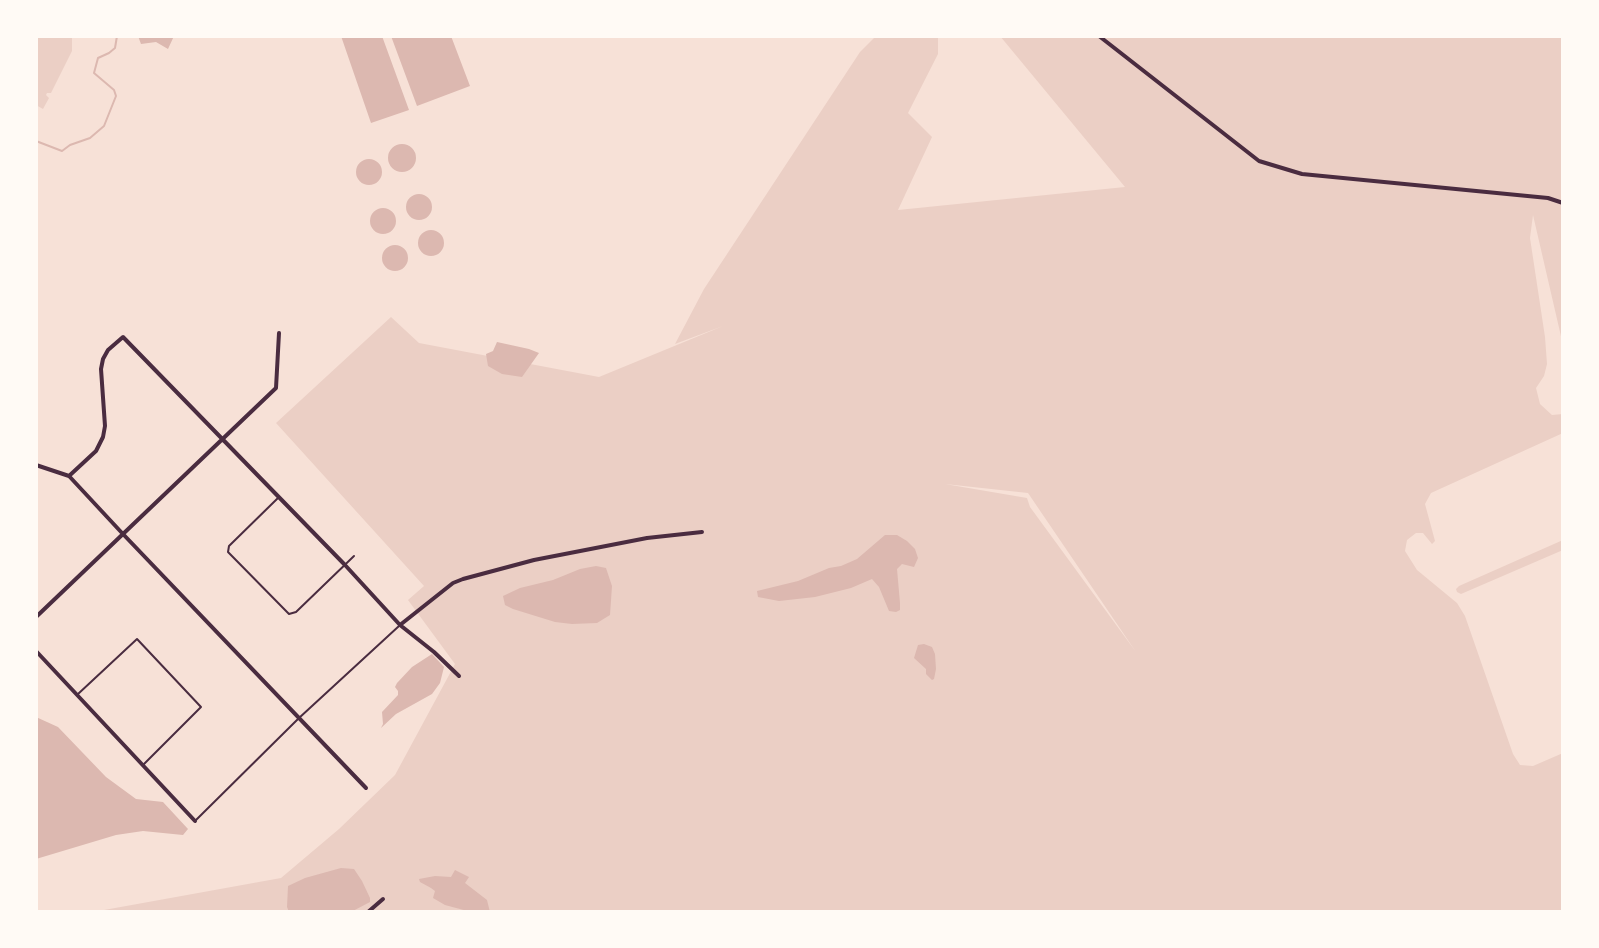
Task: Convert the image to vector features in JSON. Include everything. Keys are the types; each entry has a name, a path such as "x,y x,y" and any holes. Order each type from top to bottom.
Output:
{"street":[{"path":"1099,36 1259,161 1302,174 1548,198 1563,203"},
{"path":"36,617 276,388 279,333"},
{"path":"69,476 96,451 103,437 101,369 103,359 123,337 400,625 459,676"},
{"path":"36,465 69,476 366,788"},
{"path":"400,625 453,583 463,579 549,557 647,538 702,532"},
{"path":"36,651 195,821"},
{"path":"368,912 383,899"}],"lane":[{"path":"279,497 229,546 228,552 289,614 296,612 354,556"},
{"path":"195,821 299,718 400,625"},
{"path":"77,695 137,639 201,707 143,765"}],"shaded area":[{"path":"36,36 72,36 72,51 51,93 46,95 49,98 43,109 36,105"},
{"path":"138,36 174,36 168,49 156,42 141,44"},
{"path":"341,36 382,36 409,110 371,123"},
{"path":"391,36 451,36 470,86 417,106"},
{"path":"876,36 938,36 938,54 908,113 932,137 898,210 1125,187 1000,36 1563,36 1563,345 1533,215 1530,238 1547,364 1536,388 1540,404 1552,415 1563,414 1563,433 1431,493 1425,504 1435,541 1432,544 1423,533 1416,533 1407,540 1405,551 1417,570 1457,603 1465,616 1513,754 1520,765 1533,766 1563,753 1563,912 93,912 281,878 339,829 395,775 455,664 408,600 424,586 276,423 391,317 419,343 599,377 723,326 675,344 704,289 860,52","holes":["945,484 1028,493 1136,652 1030,507 1027,498"]},
{"path":"402,144 412,148 416,158 412,168 402,172 392,168 388,158 392,148"},
{"path":"369,159 378,163 382,172 378,181 369,185 360,181 356,172 360,163"},
{"path":"419,194 428,198 432,207 428,216 419,220 410,216 406,207 410,198"},
{"path":"383,208 392,212 396,221 392,230 383,234 374,230 370,221 374,212"},
{"path":"431,230 440,234 444,243 440,252 431,256 422,252 418,243 422,234"},
{"path":"395,245 404,249 408,258 404,267 395,271 386,267 382,258 386,249"},
{"path":"497,342 539,353 522,377 502,374 488,366 486,354 493,351"},
{"path":"885,535 897,535 907,541 918,558 914,567 902,564 897,569 900,610 896,612 889,611 879,587 872,579 815,597 779,601 758,597 757,591 798,581 857,559"},
{"path":"1563,540 1563,550 1461,594 1457,592 1459,586"},
{"path":"596,566 606,568 612,586 610,615 597,623 555,622 505,605 503,596 520,588"},
{"path":"918,645 932,647 935,654 936,669 932,680 914,658"},
{"path":"432,654 444,667 440,683 432,694 396,714 381,728 382,712 398,695 397,683 412,667"},
{"path":"36,717 58,727 106,777 136,799 163,802 188,829 183,835 143,831 116,835 36,859"},
{"path":"341,868 354,869 370,902 351,912 289,912 288,886"},
{"path":"455,870 469,877 465,883 487,900 490,912 471,912 445,905 433,898 435,891 419,879 451,877"}],"waterway":[{"path":"36,141 62,151 90,138 104,126 116,96 114,90 94,73 98,58 115,48 117,36"}]}
